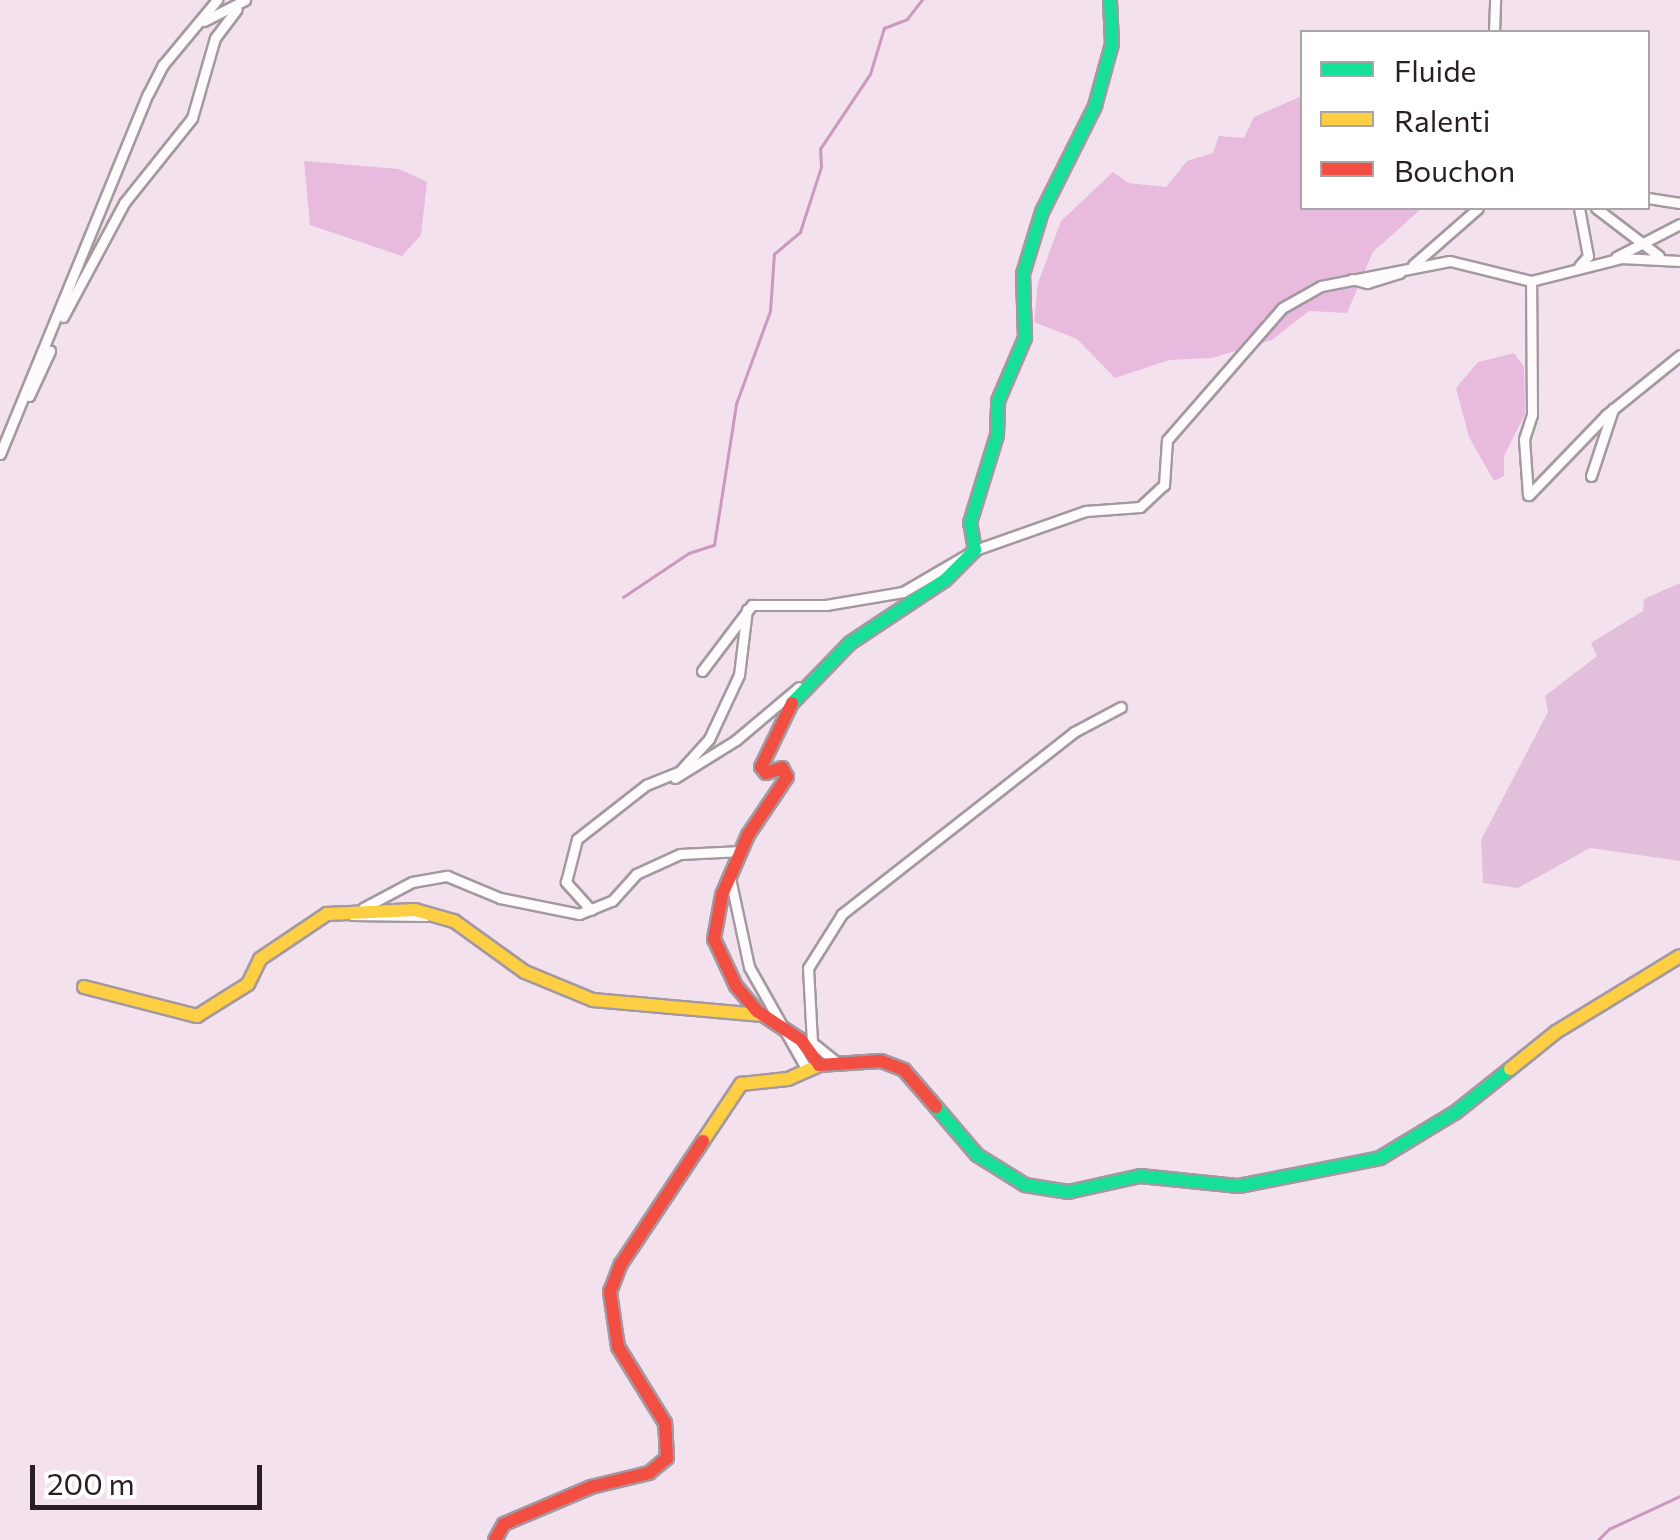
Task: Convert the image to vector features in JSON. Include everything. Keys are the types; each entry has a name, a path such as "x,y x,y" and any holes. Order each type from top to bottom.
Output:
{"street":[{"path":"0,454 57,328 148,94 163,64 218,0"},
{"path":"57,328 83,290 138,181 192,118 215,38 245,0"},
{"path":"975,550 970,523 997,435 998,400 1026,338 1029,296 1023,274 1042,212 1099,93 1112,37 1106,18 1110,0"},
{"path":"1494,30 1495,0"},
{"path":"202,22 237,9"},
{"path":"1650,198 1680,203"},
{"path":"1410,267 1476,210"},
{"path":"1580,210 1588,243 1580,266"},
{"path":"1598,210 1661,257"},
{"path":"1613,260 1680,224"},
{"path":"746,609 826,606 903,592 975,550 1086,512 1140,507 1164,485 1167,440 1218,386 1238,354 1282,308 1350,278 1410,267 1476,264 1531,281 1613,260 1661,257 1680,261"},
{"path":"1531,281 1532,414 1524,439 1528,496 1613,409 1680,355"},
{"path":"1592,476 1613,409"},
{"path":"591,910 566,882 577,839 646,785 706,761 850,643 946,580 975,550"},
{"path":"702,672 746,609"},
{"path":"666,780 714,732 739,675 746,609"},
{"path":"781,1026 762,1015 736,986 714,939 729,870 787,777 782,768 766,773 760,767 806,682"},
{"path":"834,1060 812,1042 808,968 842,914 1074,732 1121,707"},
{"path":"363,908 412,882 447,876 500,898 562,912 591,910 612,901 636,874 680,854 742,851"},
{"path":"729,870 749,967 781,1026 812,1066"},
{"path":"84,986 197,1016 248,984 260,959 299,929 340,911 363,908 454,921 525,972 593,1000 762,1015"},
{"path":"340,911 366,920 428,916"},
{"path":"495,1540 504,1524 591,1487 649,1473 667,1458 665,1422 618,1347 610,1292 621,1264 741,1084 788,1079 834,1060 881,1062 904,1070 978,1155 1025,1185 1068,1192 1140,1176 1239,1186 1380,1158 1456,1112 1556,1032 1680,956"}],"shaded area":[{"path":"1300,97 1300,210 1420,210 1373,252 1347,313 1309,311 1272,340 1212,358 1169,360 1115,378 1077,339 1034,322 1038,283 1061,221 1113,172 1128,183 1166,187 1187,161 1213,153 1219,136 1244,138 1254,117"},
{"path":"304,161 399,169 427,182 421,235 402,256 310,225"},
{"path":"1514,353 1524,367 1525,414 1504,456 1504,476 1494,481 1469,437 1456,388 1478,362"},
{"path":"1680,583 1680,861 1590,848 1518,888 1483,883 1481,840 1548,712 1545,696 1597,656 1591,643 1643,611 1644,599"}],"waterway":[{"path":"623,597 689,553 714,545 736,404 770,311 774,254 800,232 821,167 820,149 870,74 884,28 907,19 922,0"},
{"path":"1598,1540 1609,1529 1680,1496"}],"traffic: fast":[{"path":"792,703 850,643 945,580 975,550 970,523 997,435 998,401 1025,338 1023,274 1042,212 1095,106 1112,44 1110,0"},
{"path":"936,1107 977,1155 1025,1185 1068,1192 1140,1176 1239,1186 1380,1158 1456,1112 1510,1069"}],"traffic: slow":[{"path":"84,987 197,1016 248,984 260,959 327,914 415,910 454,921 525,972 593,1000 762,1015"},
{"path":"1510,1069 1556,1032 1680,956"},
{"path":"703,1141 741,1084 788,1079 819,1065"}],"traffic: jam":[{"path":"792,703 761,767 766,773 782,768 787,777 748,835 722,895 714,939 736,986 757,1011 801,1040 819,1065 881,1061 904,1070 936,1107"},
{"path":"495,1540 504,1524 591,1487 649,1473 667,1458 665,1423 618,1347 610,1292 621,1264 703,1141"}]}
